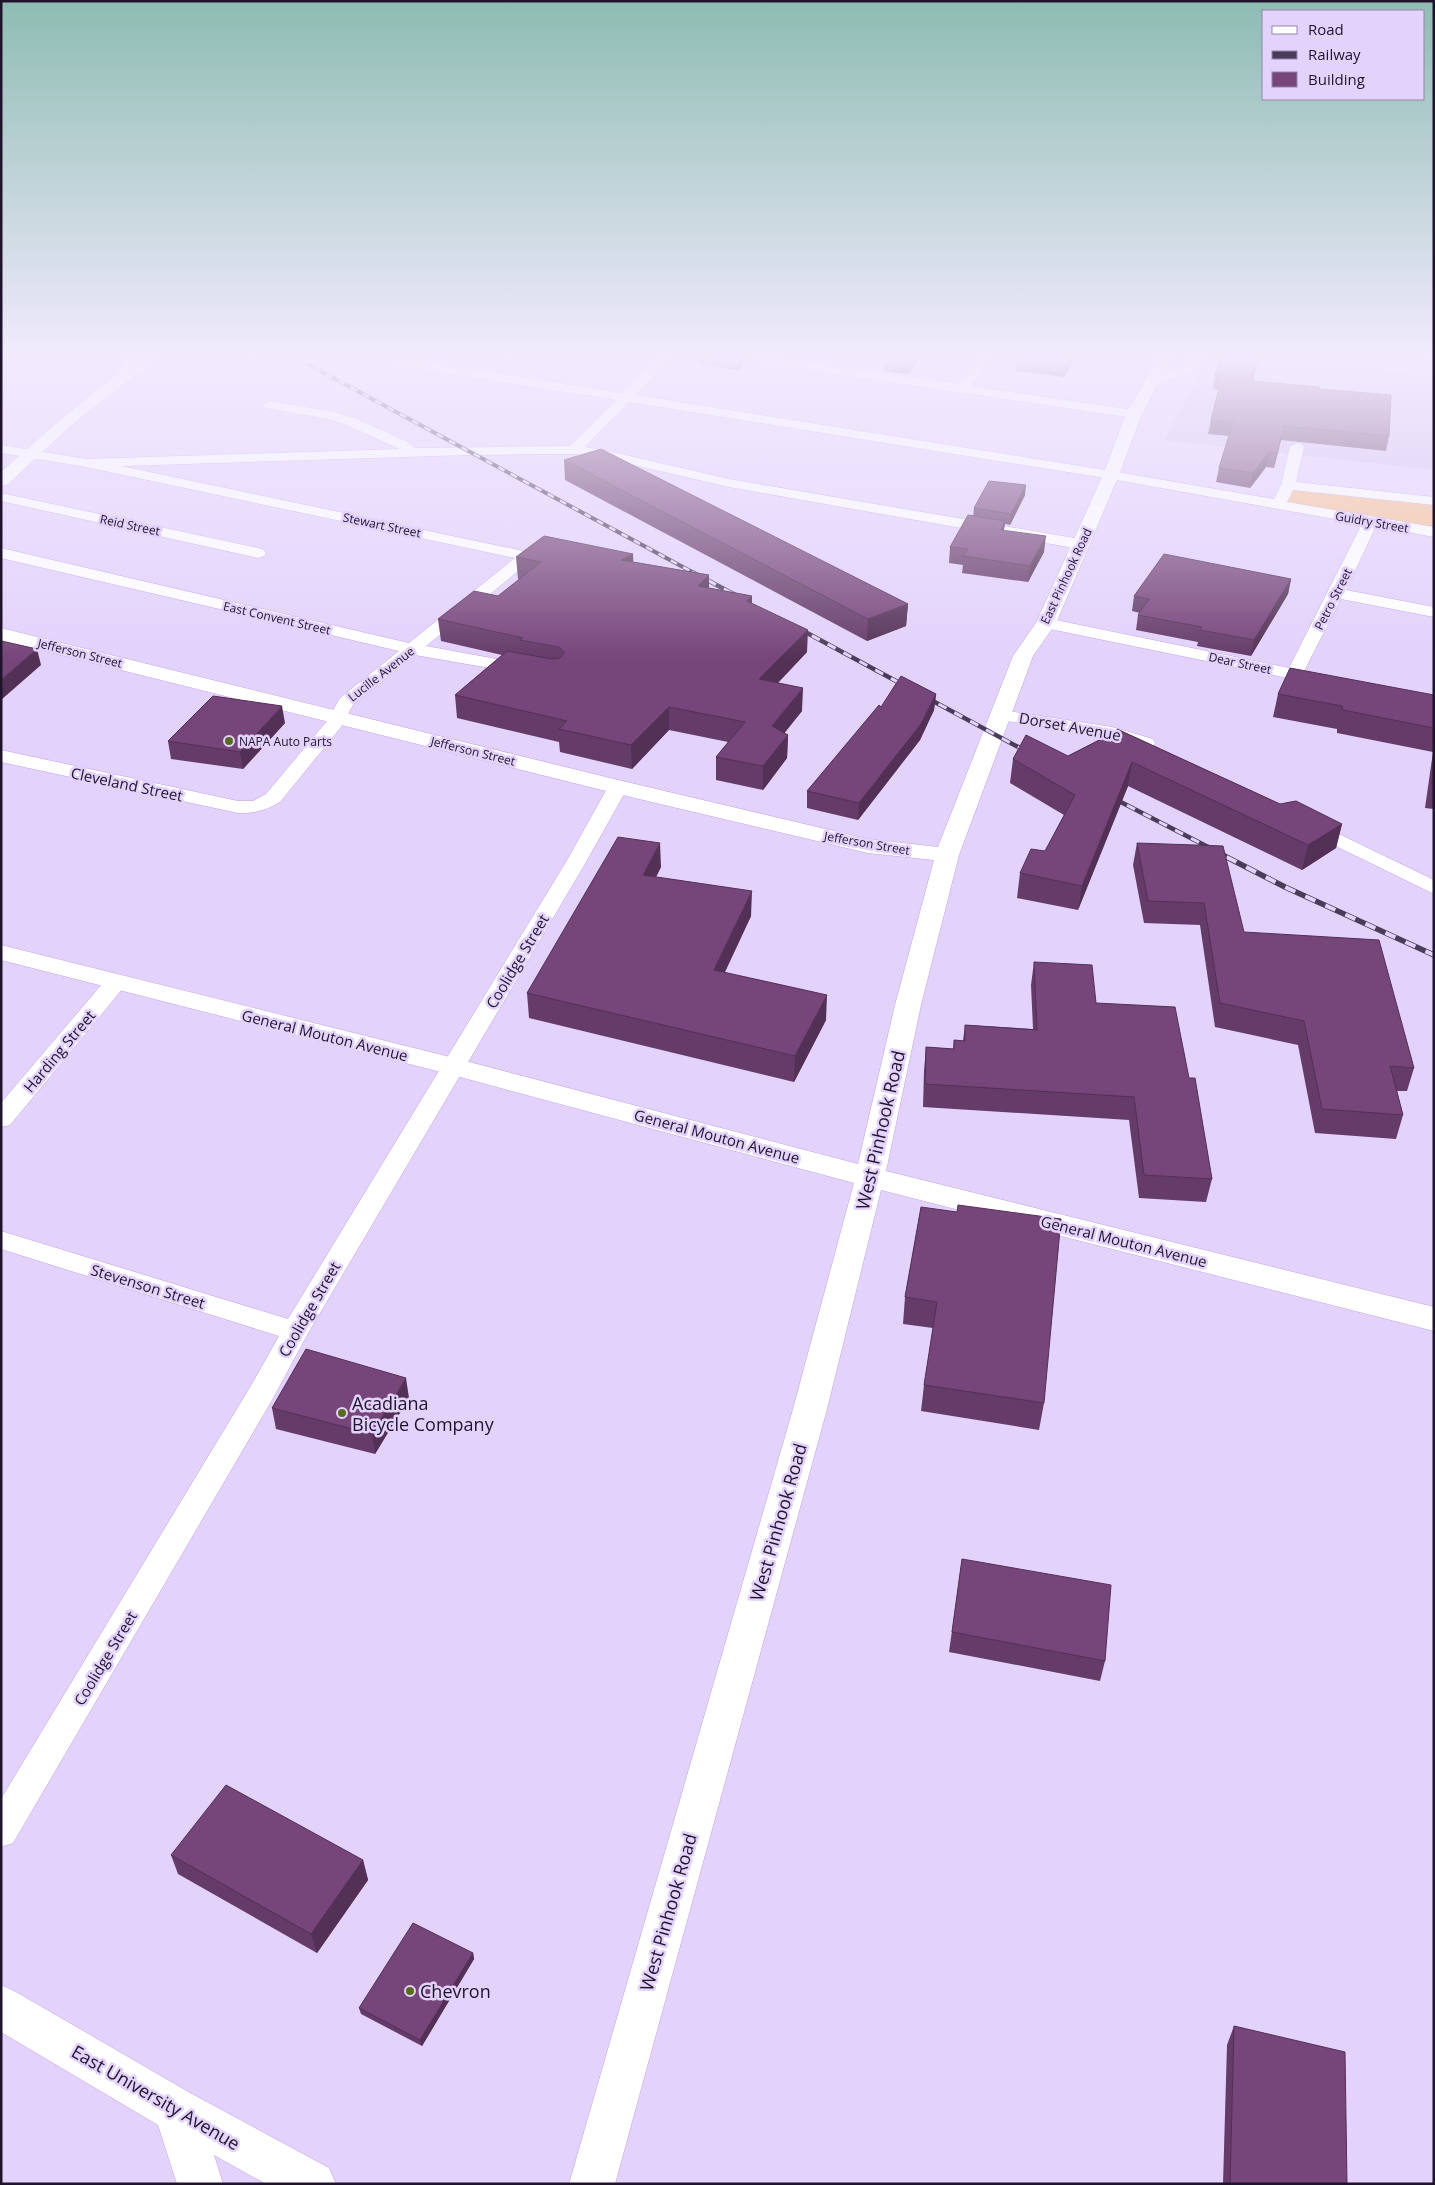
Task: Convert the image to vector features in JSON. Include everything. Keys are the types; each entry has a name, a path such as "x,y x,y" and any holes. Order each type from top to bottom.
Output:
{"main road":[{"path":"1,481 29,456"},
{"name":"East Pinhook Road","path":"947,855 1023,656 1046,623 1117,456"},
{"name":"Jefferson Street","path":"1,634 618,787 868,846 947,855"},
{"name":"West Pinhook Road","path":"592,2184 810,1409 870,1177 908,1005 947,855"},
{"name":"General Mouton Avenue","path":"1,952 454,1067 870,1177 1434,1319"},
{"name":"East University Avenue","path":"1,2007 176,2110 313,2184"},
{"path":"176,2110 200,2184"}],"street":[{"name":"Stewart Street","path":"37,456 86,463 527,556"},
{"path":"86,463 338,456"},
{"path":"612,456 729,483 1080,544"},
{"name":"Guidry Street","path":"990,456 1434,532"},
{"path":"1278,505 1288,485 1295,456"},
{"path":"1288,485 1434,501"},
{"name":"Reid Street","path":"1,497 258,553"},
{"name":"Petro Street","path":"1294,674 1336,594 1370,522"},
{"name":"East Convent Street","path":"1,553 412,649 544,673"},
{"name":"Lucille Avenue","path":"254,808 273,798 338,718 346,702 527,556"},
{"path":"1336,594 1434,612"},
{"name":"Dear Street","path":"1046,623 1331,682"},
{"name":"Dorset Avenue","path":"1001,715 1112,732 1141,741 1159,750"},
{"path":"1,773 9,758"},
{"name":"Cleveland Street","path":"9,758 238,807 254,808"},
{"name":"Coolidge Street","path":"1,1831 618,787"},
{"path":"1292,817 1434,888"},
{"name":"Harding Street","path":"1,1119 116,982"},
{"name":"Stevenson Street","path":"1,1240 295,1331"}],"shaded area":[{"path":"1308,456 1434,456 1434,470"},
{"path":"1293,488 1434,504 1434,526 1288,503"}],"building":[{"path":"578,456 615,456 908,604 868,619 564,460"},
{"path":"1223,456 1266,456 1253,473 1219,468"},
{"path":"989,481 1026,485 1011,514 974,508"},
{"path":"968,515 1005,521 1001,530 1046,536 1030,566 963,556 968,549 950,547"},
{"path":"544,536 633,554 621,560 709,575 698,586 752,596 747,601 808,630 759,679 803,688 772,726 788,735 763,766 716,757 745,722 669,707 631,745 559,729 567,721 455,695 507,651 552,659 560,658 564,652 559,647 520,640 523,638 438,619 474,591 498,596 541,562 516,557"},
{"path":"1164,554 1291,579 1254,640 1200,630 1202,627 1138,615 1149,599 1134,596"},
{"path":"1,641 37,649 1,680"},
{"path":"1290,668 1434,695 1434,728 1343,710 1342,706 1278,694"},
{"path":"901,676 936,694 921,724 859,803 807,791 879,705 881,707"},
{"path":"213,696 282,706 240,752 168,741"},
{"path":"1117,729 1280,804 1296,801 1342,824 1308,845 1132,762 1082,886 1020,873 1031,849 1045,851 1075,795 1013,759 1026,735 1068,756 1117,731"},
{"path":"618,837 660,843 643,875 752,891 714,970 827,995 795,1056 527,993"},
{"path":"1137,843 1223,846 1244,932 1379,940 1414,1068 1390,1066 1403,1115 1322,1109 1304,1021 1220,1003 1204,903 1148,901"},
{"path":"1034,962 1092,965 1096,1003 1175,1007 1189,1078 1195,1078 1212,1179 1144,1175 1134,1097 925,1084 926,1047 954,1049 954,1040 965,1041 965,1025 1037,1030"},
{"path":"958,1205 1061,1219 1044,1403 924,1385 937,1302 905,1297 921,1207 957,1212"},
{"name":"Acadiana Bicycle Company","path":"306,1349 406,1378 372,1434 272,1408"},
{"path":"962,1559 1111,1585 1105,1661 952,1632"},
{"path":"226,1785 363,1860 311,1934 171,1855"},
{"path":"413,1923 473,1953 420,2040 359,2008"},
{"path":"1234,2026 1345,2052 1347,2184 1230,2184"}],"railway":[{"path":"478,456 694,573"},
{"path":"692,572 743,599"},
{"path":"796,627 1031,754"},
{"path":"1111,797 1210,848"},
{"path":"1207,847 1285,887 1434,955"}],"place":[{"name":"NAPA Auto Parts","path":"229,741"},
{"name":"Acadiana Bicycle Company","path":"342,1413"},
{"name":"Chevron","path":"410,1991"}]}
